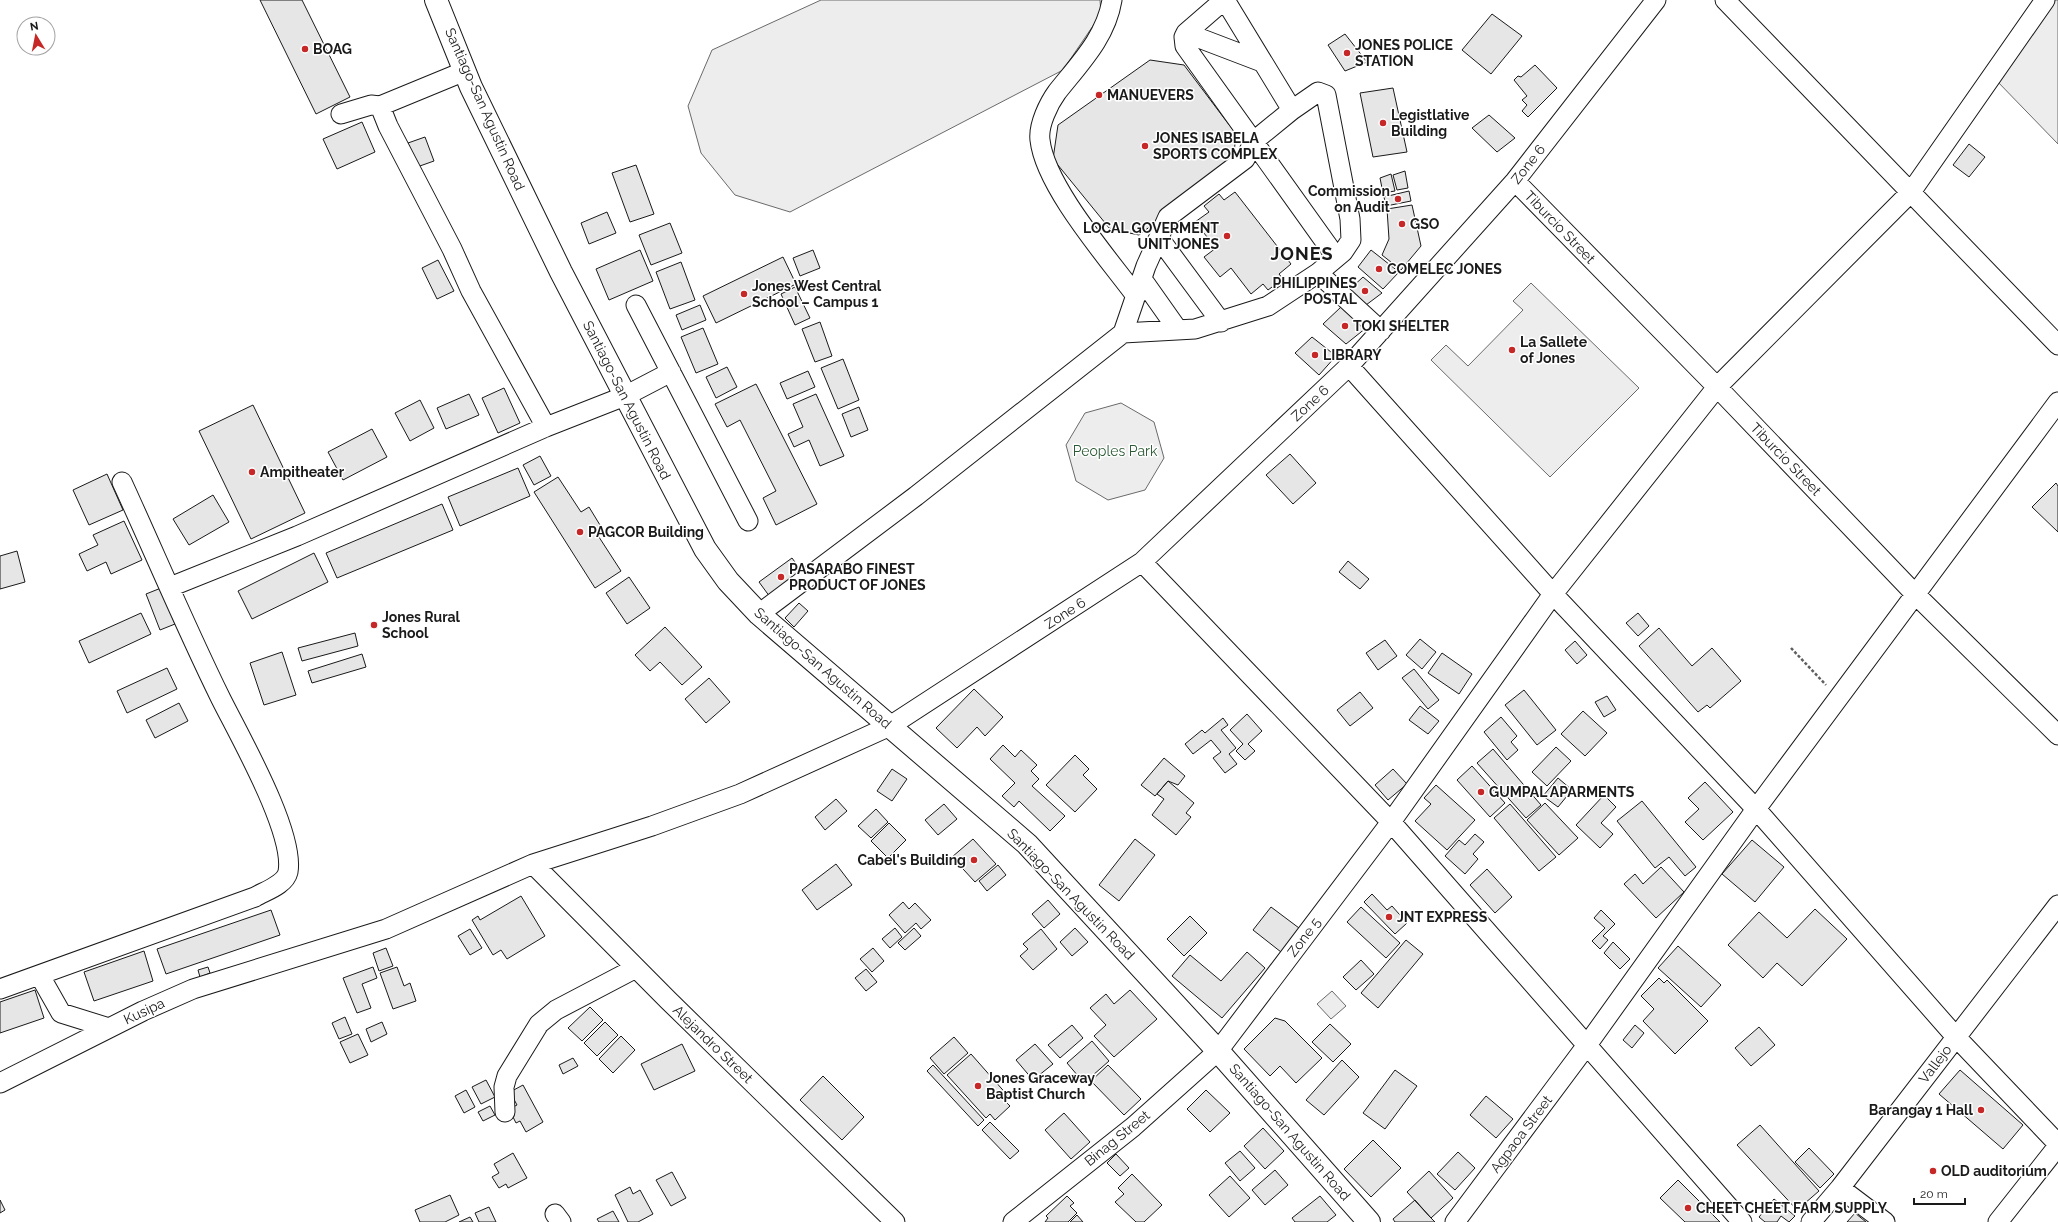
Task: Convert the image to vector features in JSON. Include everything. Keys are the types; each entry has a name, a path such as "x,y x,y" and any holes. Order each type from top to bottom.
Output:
{"main road":[{"name":"Santiago-San Agustin Road","path":"436,0 465,71 561,272 705,549 728,580 759,614 1027,844 1218,1051 1369,1222"}],"street":[{"path":"1112,0 1110,16 1099,40 1052,98 1040,137 1046,163 1071,209 1178,330"},
{"path":"1292,110 1225,0 1186,33 1184,37 1185,46 1336,257"},
{"name":"Zone 6","path":"533,864 652,826 740,794 890,726 1142,562 1349,366 1515,181 1656,0"},
{"path":"1725,0 2058,345"},
{"name":"Zone 5","path":"1218,1051 1391,822 1553,594 1717,387 1911,192 2045,0"},
{"path":"1186,33 1262,62"},
{"path":"341,114 370,105 380,106 465,71"},
{"path":"759,614 916,496 1123,333 1139,287 1168,217 1245,160 1254,141 1292,110 1318,92 1326,95 1350,219 1351,240 1343,252 1318,273 1268,306 1195,329 1123,333"},
{"path":"380,106 452,249 471,291 546,427"},
{"name":"Tiburcio Street","path":"1515,181 1717,387 1915,594 2058,735"},
{"path":"1159,238 1221,322"},
{"path":"1318,273 1381,331"},
{"path":"636,305 748,522"},
{"path":"1349,366 1553,594 1756,809 1956,1037 2058,1145 1998,1222"},
{"path":"170,588 297,536 546,427 625,396 671,372"},
{"name":"Agpaoa Street","path":"1455,1222 1588,1045 1756,809 2058,402"},
{"path":"0,989 40,976 255,897 280,884 288,873 288,855 282,827 242,738 221,699 122,482"},
{"path":"1142,562 1391,822 1742,1222"},
{"name":"Kusipa","path":"0,1083 142,1011 193,989 386,929 533,864"},
{"name":"Alejandro Street","path":"533,864 636,968 895,1222"},
{"name":"Vallejo","path":"1811,1222 1840,1188 2058,905"},
{"path":"505,1112 504,1087 507,1076 539,1024 556,1010 636,968"},
{"path":"40,976 61,1013 109,1028"},
{"name":"Binag Street","path":"1013,1222 1133,1127 1218,1051"},
{"path":"1840,1188 1885,1222"}],"path":[{"path":"1791,648 1838,698"}],"shaded area":[{"path":"821,0 1100,0 1101,14 1063,70 790,212 735,195 701,153 688,106 712,50"},
{"path":"2053,0 2058,0 2058,144 1995,79"},
{"path":"1531,283 1639,388 1550,477 1431,360 1446,345 1468,366 1523,310 1513,301"},
{"name":"Peoples Park","path":"1121,403 1154,422 1164,458 1145,490 1108,500 1076,481 1066,445 1085,413"},
{"path":"1332,991 1346,1006 1331,1019 1317,1004"}],"building":[{"name":"BOAG","path":"260,0 302,0 350,97 316,114"},
{"path":"1492,14 1522,36 1491,74 1462,50"},
{"name":"JONES POLICE STATION","path":"1345,34 1367,62 1345,71 1328,45"},
{"name":"JONES ISABELA SPORTS COMPLEX","path":"1150,60 1184,65 1236,134 1233,163 1139,235 1110,229 1053,159 1058,125"},
{"path":"1535,65 1557,88 1528,117 1522,111 1527,105 1522,100 1527,96 1514,80 1518,76 1521,77"},
{"name":"Legistlative Building","path":"1393,88 1407,152 1373,157 1360,93"},
{"path":"1489,115 1515,138 1497,152 1472,128"},
{"path":"362,122 375,152 337,169 323,139"},
{"path":"425,137 434,161 417,167 408,143"},
{"path":"1969,144 1985,157 1969,177 1953,165"},
{"path":"636,165 654,214 630,222 612,173"},
{"path":"1405,171 1408,188 1397,190 1393,175"},
{"path":"1391,174 1395,191 1383,193 1380,178"},
{"name":"Commission on Audit","path":"1409,191 1411,201 1386,206 1384,197"},
{"path":"1235,192 1291,264 1279,274 1283,279 1268,290 1263,284 1251,294 1231,268 1220,277 1204,257 1216,248 1195,222 1209,212 1204,206 1219,194 1224,200"},
{"name":"GSO","path":"1412,205 1421,246 1401,270 1382,255 1389,239 1387,209"},
{"path":"607,212 616,233 589,244 581,223"},
{"path":"670,223 682,253 651,265 639,235"},
{"path":"640,250 653,281 609,300 596,269"},
{"path":"813,250 820,268 800,276 793,258"},
{"name":"COMELEC JONES","path":"1371,250 1399,272 1383,289 1358,267"},
{"path":"783,257 796,284 716,323 703,296"},
{"path":"438,260 454,291 437,299 422,268"},
{"path":"681,262 695,300 670,309 656,272"},
{"name":"PHILIPPINES POSTAL","path":"1363,277 1382,293 1366,305 1349,290"},
{"path":"795,287 810,318 795,325 781,294"},
{"path":"700,305 706,320 682,330 676,315"},
{"name":"TOKI SHELTER","path":"1341,307 1366,328 1346,344 1323,324"},
{"path":"820,322 832,356 815,362 802,329"},
{"path":"703,328 718,364 696,373 681,337"},
{"name":"LIBRARY","path":"1312,337 1336,356 1319,375 1295,353"},
{"path":"843,359 859,400 838,409 821,368"},
{"path":"727,367 737,387 716,398 706,377"},
{"path":"808,371 815,387 787,399 780,383"},
{"path":"756,384 817,504 776,525 763,498 776,491 740,420 727,427 715,404"},
{"path":"504,388 520,423 498,433 482,398"},
{"path":"469,394 479,415 446,429 437,408"},
{"path":"816,394 844,456 820,466 809,440 794,447 788,434 803,427 793,404"},
{"path":"420,400 434,428 410,441 395,413"},
{"name":"Ampitheater","path":"253,405 305,513 251,539 199,431"},
{"path":"859,407 868,430 851,437 842,414"},
{"path":"372,429 387,457 343,480 328,452"},
{"path":"1290,454 1316,483 1293,504 1266,475"},
{"path":"540,456 551,476 534,485 523,465"},
{"path":"518,468 530,496 460,526 448,497"},
{"path":"107,474 123,510 89,525 73,490"},
{"name":"PAGCOR Building","path":"558,477 581,512 589,507 603,530 597,534 621,571 595,588 534,492"},
{"path":"2056,483 2058,486 2058,532 2032,507"},
{"path":"213,495 229,522 189,545 173,519"},
{"path":"442,504 453,530 337,578 326,553"},
{"path":"124,521 142,560 111,574 106,562 87,571 79,554 98,545 93,535"},
{"path":"17,551 25,582 0,589 0,556"},
{"path":"314,553 328,582 252,619 238,591"},
{"name":"PASARABO FINEST PRODUCT OF JONES","path":"792,558 803,573 770,597 759,582"},
{"path":"1348,561 1369,579 1360,589 1339,572"},
{"path":"629,577 650,608 627,624 606,593"},
{"path":"161,588 175,624 160,630 146,594"},
{"path":"799,603 808,611 794,627 785,618"},
{"path":"141,613 151,634 89,663 79,641"},
{"path":"1638,613 1649,626 1638,636 1626,623"},
{"path":"665,627 702,667 682,685 660,662 650,671 635,655"},
{"path":"1659,628 1692,666 1712,648 1741,681 1710,708 1707,705 1698,712 1639,646"},
{"path":"355,633 358,646 302,661 298,648"},
{"path":"1420,639 1436,652 1422,669 1406,655"},
{"path":"1385,640 1397,656 1378,670 1366,653"},
{"path":"1575,641 1587,655 1577,664 1565,650"},
{"path":"282,652 296,695 264,705 250,663"},
{"path":"1442,653 1472,674 1459,694 1428,673"},
{"path":"362,654 366,667 312,683 308,671"},
{"path":"167,668 177,689 127,713 117,691"},
{"path":"1414,669 1439,700 1428,709 1402,678"},
{"path":"709,678 730,702 706,723 685,699"},
{"path":"974,689 1003,717 985,736 977,727 957,748 936,728"},
{"path":"1524,690 1556,730 1537,745 1505,705"},
{"path":"1360,692 1373,708 1350,726 1337,710"},
{"path":"1607,696 1616,710 1604,717 1595,702"},
{"path":"179,703 188,721 155,738 146,720"},
{"path":"1420,706 1439,721 1428,734 1409,720"},
{"path":"1583,711 1607,733 1585,756 1561,734"},
{"path":"1247,714 1262,731 1248,744 1255,751 1245,760 1236,751 1243,744 1230,730"},
{"path":"1501,717 1517,736 1511,742 1518,750 1507,760 1484,732"},
{"path":"1223,718 1228,725 1221,730 1236,748 1229,754 1237,764 1225,773 1213,758 1221,752 1211,740 1193,754 1185,744 1202,730 1205,733"},
{"path":"1003,745 1015,757 1021,750 1037,765 1031,771 1039,779 1032,786 1065,816 1050,831 1019,801 1014,807 1002,796 1015,783 990,759"},
{"path":"1556,747 1571,761 1547,786 1532,772"},
{"path":"1493,749 1541,805 1526,818 1477,763"},
{"path":"1075,755 1089,769 1083,775 1097,789 1075,812 1046,785"},
{"path":"1164,758 1185,776 1178,785 1168,781 1155,796 1141,785"},
{"name":"GUMPAL APARMENTS","path":"1472,766 1505,803 1490,817 1457,780"},
{"path":"892,769 907,779 892,801 877,791"},
{"path":"1393,769 1407,784 1388,800 1375,785"},
{"path":"1558,778 1572,790 1558,807 1543,796"},
{"path":"1168,781 1194,803 1186,813 1191,817 1176,835 1152,815 1164,799 1157,794"},
{"path":"1705,782 1733,812 1703,840 1685,822 1699,809 1688,798"},
{"path":"1436,785 1475,820 1447,850 1415,821 1431,804 1424,798"},
{"path":"1604,795 1616,807 1601,823 1613,834 1600,848 1576,825"},
{"path":"836,799 847,811 825,830 815,817"},
{"path":"1642,801 1696,867 1685,876 1669,857 1655,868 1617,821"},
{"path":"1545,803 1578,838 1559,855 1527,820"},
{"path":"944,804 957,819 938,835 925,820"},
{"path":"1510,804 1556,857 1539,871 1494,818"},
{"path":"876,809 888,822 871,838 858,826"},
{"path":"889,823 906,840 888,858 871,841"},
{"path":"1475,834 1484,842 1473,854 1478,859 1465,874 1445,856 1459,840 1465,845"},
{"name":"Cabel's Building","path":"973,839 996,864 975,882 952,857"},
{"path":"1135,839 1155,855 1119,901 1099,885"},
{"path":"1752,840 1784,867 1755,902 1722,874"},
{"path":"836,864 852,885 817,910 802,890"},
{"path":"998,865 1006,875 987,891 979,881"},
{"path":"1661,867 1684,892 1656,918 1624,884 1635,874 1643,884"},
{"path":"1487,869 1512,897 1495,913 1470,885"},
{"name":"JNT EXPRESS","path":"1372,894 1387,910 1392,906 1407,923 1395,934 1364,902"},
{"path":"521,896 545,936 507,959 501,950 493,955 472,920 478,916 480,920"},
{"path":"1048,900 1060,914 1044,928 1032,914"},
{"path":"903,902 909,909 915,903 931,920 921,929 916,923 905,933 889,915"},
{"path":"1271,907 1299,928 1281,952 1253,930"},
{"path":"1361,907 1400,943 1386,958 1347,922"},
{"path":"1815,909 1847,939 1802,986 1777,963 1763,978 1728,945 1759,912 1787,938"},
{"path":"271,910 280,935 166,974 157,949"},
{"path":"1601,910 1615,924 1603,936 1608,940 1600,949 1592,941 1605,928 1594,918"},
{"path":"1190,916 1207,933 1184,956 1167,939"},
{"path":"895,928 902,937 890,948 882,939"},
{"path":"914,928 921,936 905,950 898,943"},
{"path":"1075,928 1088,942 1072,956 1060,942"},
{"path":"470,929 482,948 470,955 458,936"},
{"path":"1041,929 1057,949 1033,970 1020,956 1028,949 1023,944"},
{"path":"1406,940 1423,954 1378,1008 1361,993"},
{"path":"1613,942 1630,959 1620,969 1604,953"},
{"path":"1678,946 1721,985 1701,1007 1658,968"},
{"path":"386,948 393,966 379,971 373,953"},
{"path":"873,948 884,961 872,972 860,959"},
{"path":"144,951 153,981 94,1001 84,972"},
{"path":"1247,952 1265,968 1222,1018 1172,976 1190,955 1221,981"},
{"path":"1361,960 1374,974 1356,990 1343,977"},
{"path":"208,967 210,973 200,977 198,970"},
{"path":"373,967 377,978 362,984 371,1008 357,1013 343,978"},
{"path":"397,967 404,986 410,983 416,1001 393,1009 380,973"},
{"path":"866,969 877,982 866,991 855,978"},
{"path":"1659,978 1664,983 1667,980 1708,1021 1675,1054 1643,1021 1654,1009 1641,996"},
{"path":"35,990 44,1018 0,1033 0,1002"},
{"path":"1130,990 1157,1019 1114,1057 1094,1036 1106,1025 1090,1008 1106,994 1114,1004"},
{"path":"590,1007 603,1020 582,1041 568,1028"},
{"path":"345,1017 352,1034 339,1039 332,1023"},
{"path":"1275,1018 1285,1021 1322,1058 1296,1083 1280,1066 1270,1076 1244,1049"},
{"path":"382,1022 387,1034 371,1042 366,1029"},
{"path":"605,1022 618,1035 597,1056 584,1043"},
{"path":"1330,1024 1351,1044 1333,1062 1312,1042"},
{"path":"1072,1025 1083,1038 1060,1058 1048,1045"},
{"path":"1635,1025 1644,1033 1632,1048 1623,1040"},
{"path":"1759,1027 1775,1045 1751,1066 1735,1048"},
{"path":"358,1034 368,1055 350,1063 340,1042"},
{"path":"621,1036 635,1050 613,1073 599,1059"},
{"path":"954,1037 968,1053 944,1074 930,1058"},
{"path":"1092,1041 1109,1061 1084,1083 1067,1063"},
{"path":"682,1044 695,1071 654,1090 641,1064"},
{"path":"1035,1044 1053,1064 1033,1080 1016,1060"},
{"name":"Jones Graceway Baptist Church","path":"971,1054 1009,1097 1005,1101 1010,1106 995,1120 990,1114 986,1118 947,1075"},
{"path":"573,1058 578,1066 563,1074 559,1065"},
{"path":"1342,1060 1359,1077 1324,1115 1306,1100"},
{"path":"933,1065 984,1120 978,1126 927,1071"},
{"path":"1108,1065 1141,1099 1124,1115 1091,1081"},
{"path":"1395,1070 1417,1086 1385,1129 1363,1113"},
{"name":"Barangay 1 Hall","path":"1960,1070 2023,1125 2003,1149 1939,1094"},
{"path":"823,1076 864,1117 842,1140 800,1100"},
{"path":"486,1080 495,1097 481,1104 472,1087"},
{"path":"523,1085 543,1122 526,1132 520,1121 516,1123 509,1109 517,1105 510,1092"},
{"path":"466,1090 475,1107 464,1113 455,1096"},
{"path":"1206,1090 1230,1113 1210,1132 1187,1109"},
{"path":"1486,1096 1513,1119 1496,1138 1470,1115"},
{"path":"490,1106 495,1115 483,1121 478,1112"},
{"path":"1064,1113 1090,1142 1071,1159 1045,1130"},
{"path":"990,1122 1019,1151 1010,1159 982,1130"},
{"path":"1760,1125 1819,1191 1797,1210 1737,1145"},
{"path":"1263,1128 1284,1151 1265,1169 1244,1146"},
{"path":"1373,1140 1401,1168 1371,1197 1344,1169"},
{"path":"1809,1148 1834,1174 1820,1188 1795,1162"},
{"path":"1240,1151 1255,1168 1240,1181 1225,1163"},
{"path":"1458,1152 1475,1168 1455,1190 1437,1174"},
{"path":"513,1153 527,1178 508,1188 506,1184 499,1188 492,1177 499,1173 494,1164"},
{"path":"1116,1154 1129,1168 1120,1176 1107,1163"},
{"path":"1275,1170 1288,1185 1265,1205 1252,1190"},
{"path":"1429,1171 1453,1198 1431,1218 1407,1192"},
{"path":"672,1172 686,1198 671,1206 656,1180"},
{"path":"1132,1174 1162,1205 1144,1222 1136,1222 1115,1202 1124,1194 1118,1188"},
{"path":"1230,1176 1250,1198 1229,1217 1209,1195"},
{"name":"CHEET CHEET FARM SUPPLY","path":"1678,1180 1720,1222 1685,1222 1660,1198"},
{"path":"630,1187 633,1194 640,1190 653,1214 638,1222 628,1222 615,1195"},
{"path":"450,1195 459,1215 445,1222 420,1222 415,1210"},
{"path":"1067,1196 1074,1203 1070,1206 1077,1213 1068,1222 1045,1222 1048,1218 1046,1216"},
{"path":"1320,1196 1336,1215 1327,1222 1295,1222 1292,1218"},
{"path":"1774,1199 1795,1216 1789,1222 1781,1216 1777,1222 1765,1222 1759,1217"},
{"path":"0,1200 5,1210 0,1213"},
{"path":"1415,1200 1435,1222 1395,1222 1393,1219"},
{"path":"489,1207 496,1222 479,1222 475,1213"},
{"path":"613,1211 619,1222 599,1222 597,1219"},
{"path":"1855,1213 1866,1222 1847,1222"},
{"path":"1077,1215 1083,1222 1070,1222"},
{"path":"470,1217 473,1222 459,1222"}],"place":[{"name":"BOAG","path":"305,49"},
{"name":"JONES POLICE STATION","path":"1347,53"},
{"name":"MANUEVERS","path":"1099,95"},
{"name":"Legistlative Building","path":"1383,123"},
{"name":"JONES ISABELA SPORTS COMPLEX","path":"1145,146"},
{"name":"Commission on Audit","path":"1398,199"},
{"name":"GSO","path":"1402,224"},
{"name":"LOCAL GOVERMENT UNIT JONES","path":"1227,236"},
{"name":"COMELEC JONES","path":"1379,269"},
{"name":"PHILIPPINES POSTAL","path":"1365,291"},
{"name":"Jones West Central School – Campus 1","path":"744,294"},
{"name":"TOKI SHELTER","path":"1345,326"},
{"name":"La Sallete of Jones","path":"1512,350"},
{"name":"LIBRARY","path":"1315,355"},
{"name":"Ampitheater","path":"252,472"},
{"name":"PAGCOR Building","path":"580,532"},
{"name":"PASARABO FINEST PRODUCT OF JONES","path":"781,577"},
{"name":"Jones Rural School","path":"374,625"},
{"name":"GUMPAL APARMENTS","path":"1481,792"},
{"name":"Cabel's Building","path":"974,860"},
{"name":"JNT EXPRESS","path":"1389,917"},
{"name":"Jones Graceway Baptist Church","path":"978,1086"},
{"name":"Barangay 1 Hall","path":"1981,1110"},
{"name":"OLD auditorium","path":"1933,1171"},
{"name":"CHEET CHEET FARM SUPPLY","path":"1688,1208"}],"district":[{"name":"JONES","path":"1302,253"}]}
